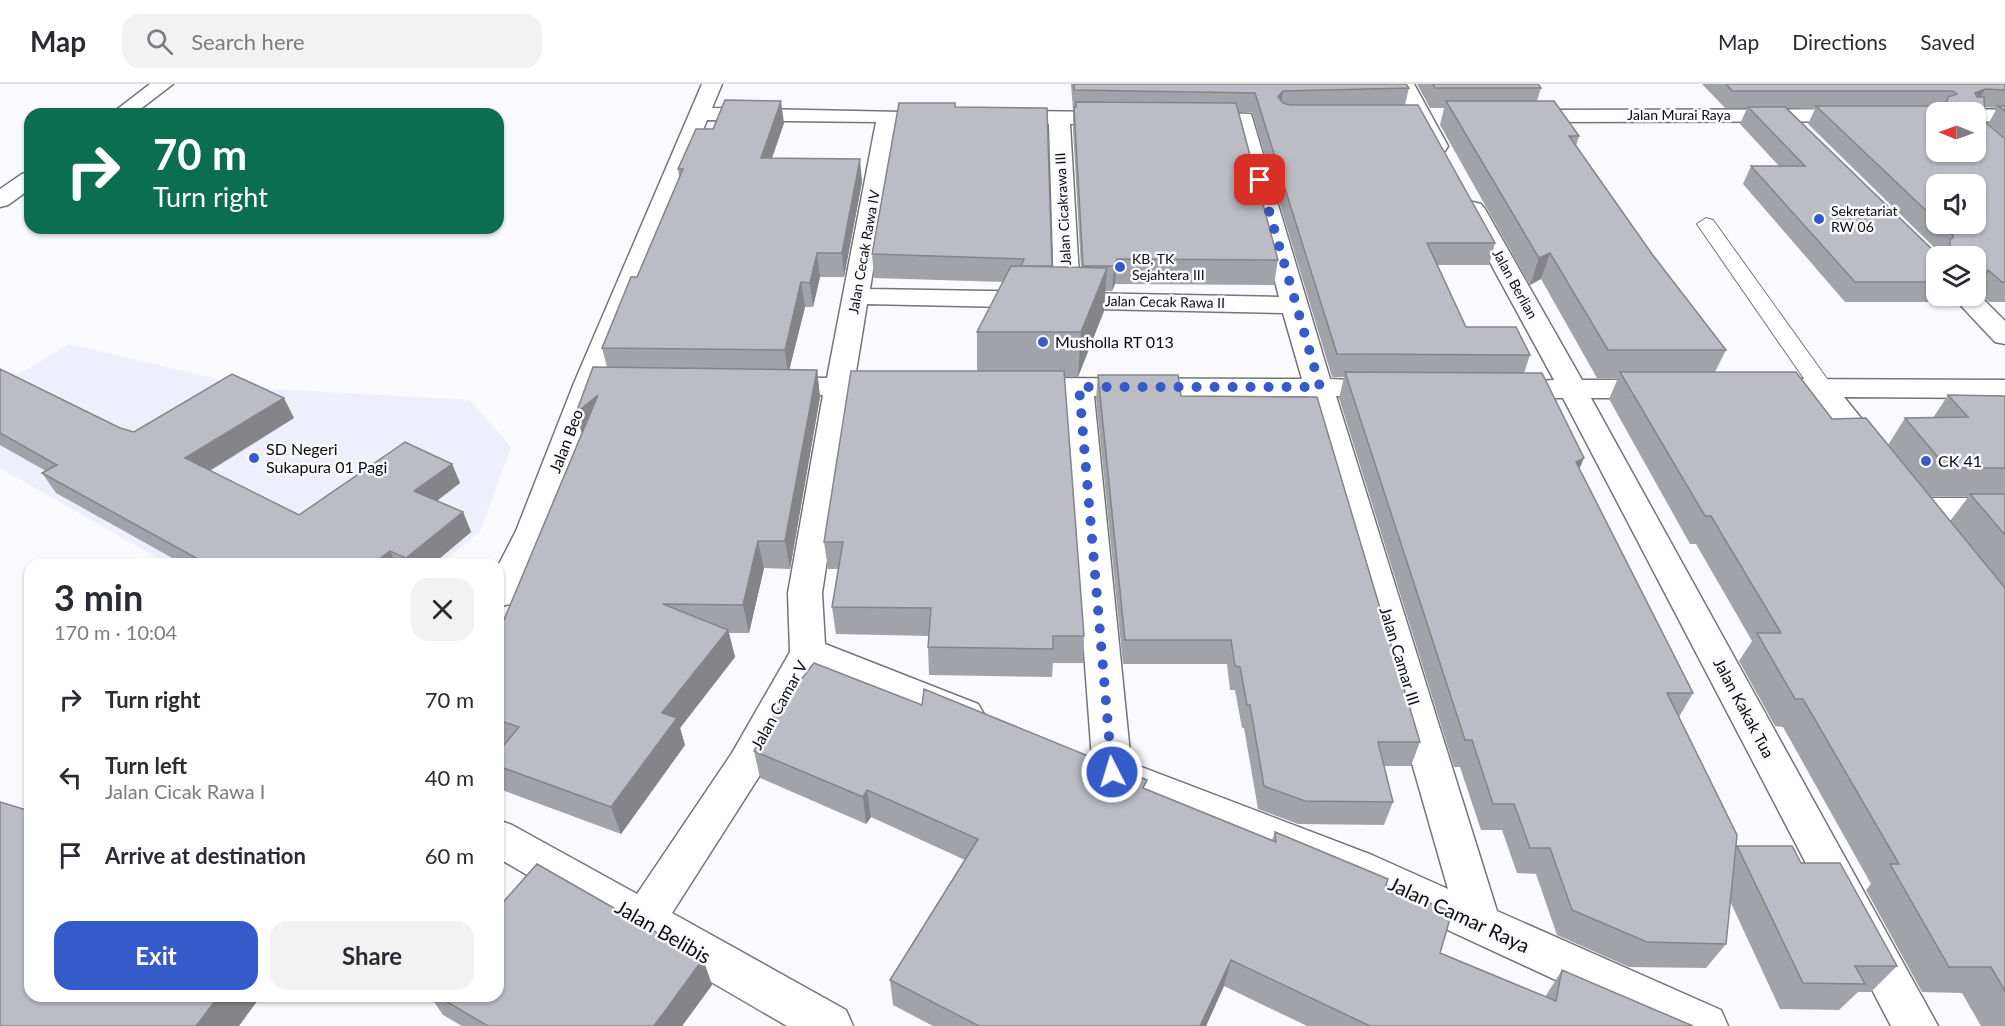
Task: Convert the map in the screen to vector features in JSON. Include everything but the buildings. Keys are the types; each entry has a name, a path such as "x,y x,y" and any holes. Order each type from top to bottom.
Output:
{"street":[{"path":"129,108 163,84"},
{"name":"Jalan Beo","path":"504,588 600,383 712,84"},
{"name":"Jalan Berlian","path":"1404,84 1573,390"},
{"path":"699,114 957,117"},
{"path":"1783,115 1808,139"},
{"name":"Jalan Murai Raya","path":"1503,117 1926,115"},
{"name":"Jalan Cecak Rawa IV","path":"839,387 888,116"},
{"path":"1986,123 2005,116"},
{"path":"979,117 1140,118"},
{"name":"Jalan Cicakrawa III","path":"1059,118 1067,300"},
{"name":"Jalan Camar III","path":"1174,118 1244,118 1294,305 1480,926"},
{"path":"0,200 24,183"},
{"name":"Jalan Cecak Rawa II","path":"856,296 1294,305"},
{"path":"1975,306 2005,336"},
{"path":"743,385 919,387"},
{"name":"Jalan Camar V","path":"643,921 746,764 808,652 805,593 839,387"},
{"path":"999,387 1412,388"},
{"path":"1079,387 1112,772"},
{"path":"1739,388 2005,389"},
{"path":"1822,388 1940,536"},
{"path":"1481,389 1680,389"},
{"name":"Jalan Kakak Tua","path":"1573,390 1915,1026"},
{"path":"1906,493 2005,509"},
{"path":"808,652 1004,729"},
{"name":"Jalan Camar Raya","path":"1069,755 1357,868 1480,926 1705,1026"},
{"name":"Jalan Belibis","path":"504,840 830,1026"}],"lane":[{"path":"1707,224 1822,388"}],"shaded area":[{"name":"SD Negeri Sukapura 01 Pagi","path":"69,344 254,388 470,400 511,447 480,532 448,558 158,558 0,468 0,385"}],"place":[{"name":"Sekretariat RW 06","path":"1819,219"},
{"name":"KB, TK Sejahtera III","path":"1120,267"},
{"name":"Musholla RT 013","path":"1043,342"},
{"name":"SD Negeri Sukapura 01 Pagi","path":"254,458"},
{"name":"CK 41","path":"1926,461"}],"route":[{"path":"1112,772 1079,387 1320,387 1294,305 1260,180"}]}
